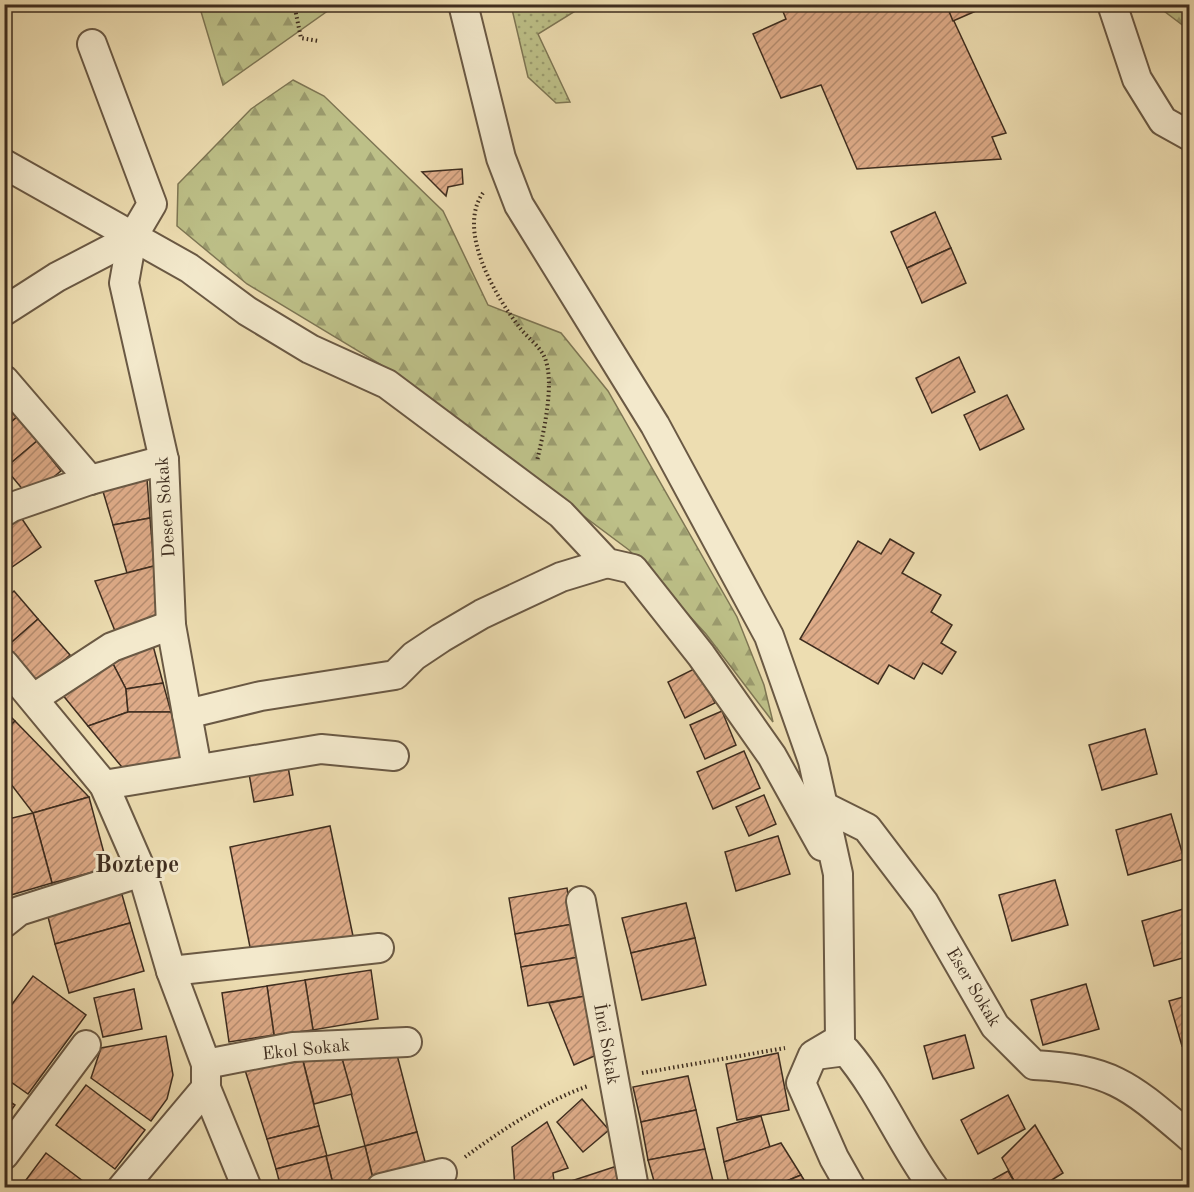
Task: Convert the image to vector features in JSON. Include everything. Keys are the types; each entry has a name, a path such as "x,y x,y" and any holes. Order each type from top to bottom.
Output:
{"street":[{"path":"463,4 501,159 519,205 655,425 769,636 813,762 838,874 840,1039 813,1055 801,1083 834,1158 851,1188"},
{"path":"1112,4 1137,79 1163,121 1190,136"},
{"path":"4,311 57,277 132,238 152,204 92,44"},
{"path":"4,164 189,268 247,311 310,349 387,384 561,514 607,563"},
{"name":"Desen Sokak","path":"132,238 124,283 164,460 171,625 197,768"},
{"path":"4,380 90,480"},
{"path":"7,505 164,460"},
{"path":"188,714 261,696 395,675 432,644 483,614 561,577 607,563 633,569 701,655 772,756 838,874"},
{"path":"34,698 112,647 171,625"},
{"path":"4,664 104,785 142,872 171,971 247,1188"},
{"path":"104,785 321,749 394,756"},
{"name":"Eser Sokak","path":"823,806 867,828 924,903 995,1026 1034,1065 1075,1067 1112,1078 1141,1096 1190,1137"},
{"path":"4,923 19,911 142,872"},
{"name":"İnci Sokak","path":"581,900 634,1188"},
{"path":"171,971 379,948"},
{"name":"Ekol Sokak","path":"206,1076 293,1047 407,1042"},
{"path":"4,1155 86,1045"},
{"path":"813,1055 846,1051 862,1070 912,1158 934,1188"},
{"path":"122,1188 206,1076"},
{"path":"396,1186 442,1173"}],"path":[{"path":"294,4 301,38 319,41"},
{"path":"489,185 478,200 475,233 485,269 498,296 544,355 550,376 542,442 529,489"}],"green space":[{"path":"199,4 336,5 223,85"},
{"path":"511,5 585,5 538,34 570,102 556,103 528,77"},
{"path":"1156,5 1189,5 1189,30"},
{"path":"293,80 324,96 443,211 488,305 561,333 608,391 737,617 764,685 773,722 706,634 629,550 380,364 247,284 177,226 178,184 251,109"}],"building":[{"path":"780,4 946,4 1006,133 992,137 1001,159 857,169 821,85 781,98 753,34 786,19"},
{"path":"946,4 992,4 953,21"},
{"path":"462,169 463,184 448,187 446,196 422,172"},
{"path":"935,212 951,248 907,268 891,232"},
{"path":"951,248 966,283 922,303 907,268"},
{"path":"959,357 975,392 932,413 916,378"},
{"path":"1007,395 1024,429 980,450 964,415"},
{"path":"4,402 17,417 4,428"},
{"path":"17,417 37,441 5,468 4,428"},
{"path":"37,441 61,471 29,497 5,468"},
{"path":"147,479 150,518 113,525 102,488"},
{"path":"18,513 41,547 12,567 4,557 4,522"},
{"path":"150,518 154,566 127,573 113,525"},
{"path":"890,539 914,553 902,573 941,595 931,612 952,625 941,643 956,652 942,674 923,663 914,679 889,665 878,684 800,639 858,541 881,554"},
{"path":"154,566 159,615 115,631 95,581"},
{"path":"14,591 38,619 4,649 4,600"},
{"path":"38,619 70,655 36,685 4,649"},
{"path":"151,638 163,683 126,689 111,660"},
{"path":"111,660 126,689 128,712 88,726 57,688"},
{"path":"698,667 715,703 685,718 668,682"},
{"path":"163,683 171,712 128,712 126,689"},
{"path":"4,710 15,721 4,732"},
{"path":"722,711 736,745 705,759 690,725"},
{"path":"128,712 171,712 185,761 126,772 88,726"},
{"path":"15,721 89,797 33,813 4,775 4,732"},
{"path":"1145,729 1157,774 1102,790 1089,745"},
{"path":"744,751 760,788 713,809 697,772"},
{"path":"287,761 293,795 254,802 248,768"},
{"path":"764,795 776,824 749,836 736,807"},
{"path":"89,797 108,868 52,883 33,813"},
{"path":"33,813 52,883 11,895 4,870 4,820"},
{"path":"1171,814 1184,859 1128,875 1116,830"},
{"path":"330,826 353,936 252,957 230,847"},
{"path":"778,836 790,874 736,891 725,852"},
{"path":"1055,880 1068,925 1012,941 999,895"},
{"path":"567,888 573,924 515,934 509,898"},
{"path":"121,891 130,923 55,944 47,913"},
{"path":"686,903 695,938 631,953 622,918"},
{"path":"1190,907 1190,956 1154,966 1142,921"},
{"path":"130,923 144,971 69,993 55,944"},
{"path":"573,924 579,957 521,967 515,934"},
{"path":"695,938 706,985 642,1000 631,953"},
{"path":"579,957 585,996 528,1006 521,967"},
{"path":"371,970 378,1019 313,1030 305,980"},
{"path":"33,976 86,1015 28,1094 4,1077 4,1015"},
{"path":"305,980 313,1030 274,1035 267,986"},
{"path":"1086,984 1099,1029 1043,1045 1031,1000"},
{"path":"267,986 274,1035 229,1042 222,993"},
{"path":"134,989 142,1029 103,1037 94,998"},
{"path":"1190,995 1190,1044 1182,1046 1169,1001"},
{"path":"585,996 601,1053 574,1065 549,1003"},
{"path":"965,1035 974,1068 933,1079 924,1046"},
{"path":"166,1036 173,1075 167,1099 151,1121 91,1078 101,1048"},
{"path":"395,1047 417,1132 365,1146 341,1055"},
{"path":"778,1053 789,1110 737,1120 726,1064"},
{"path":"341,1055 352,1094 314,1104 303,1061"},
{"path":"303,1061 319,1126 267,1139 245,1070"},
{"path":"688,1076 696,1110 641,1122 633,1087"},
{"path":"86,1085 145,1130 115,1169 56,1125"},
{"path":"1008,1095 1025,1129 978,1154 961,1120"},
{"path":"4,1098 15,1105 4,1120"},
{"path":"582,1099 609,1130 583,1152 557,1122"},
{"path":"696,1110 705,1149 648,1160 641,1122"},
{"path":"761,1116 770,1147 724,1162 717,1128"},
{"path":"547,1122 568,1168 553,1173 554,1181 536,1188 515,1188 512,1147"},
{"path":"1035,1125 1063,1173 1039,1188 1018,1188 1002,1158"},
{"path":"319,1126 327,1156 276,1169 267,1139"},
{"path":"417,1132 427,1169 374,1183 365,1146"},
{"path":"781,1143 801,1175 770,1188 730,1188 724,1162"},
{"path":"365,1146 374,1183 357,1188 334,1188 326,1156"},
{"path":"705,1149 713,1181 694,1188 656,1188 648,1160"},
{"path":"46,1153 92,1188 20,1188"},
{"path":"326,1156 334,1188 281,1188 276,1169"},
{"path":"620,1165 625,1188 550,1188"},
{"path":"1008,1171 1018,1188 979,1187"},
{"path":"801,1175 809,1188 770,1188"}],"district":[{"name":"Boztepe","path":"137,864"}]}
